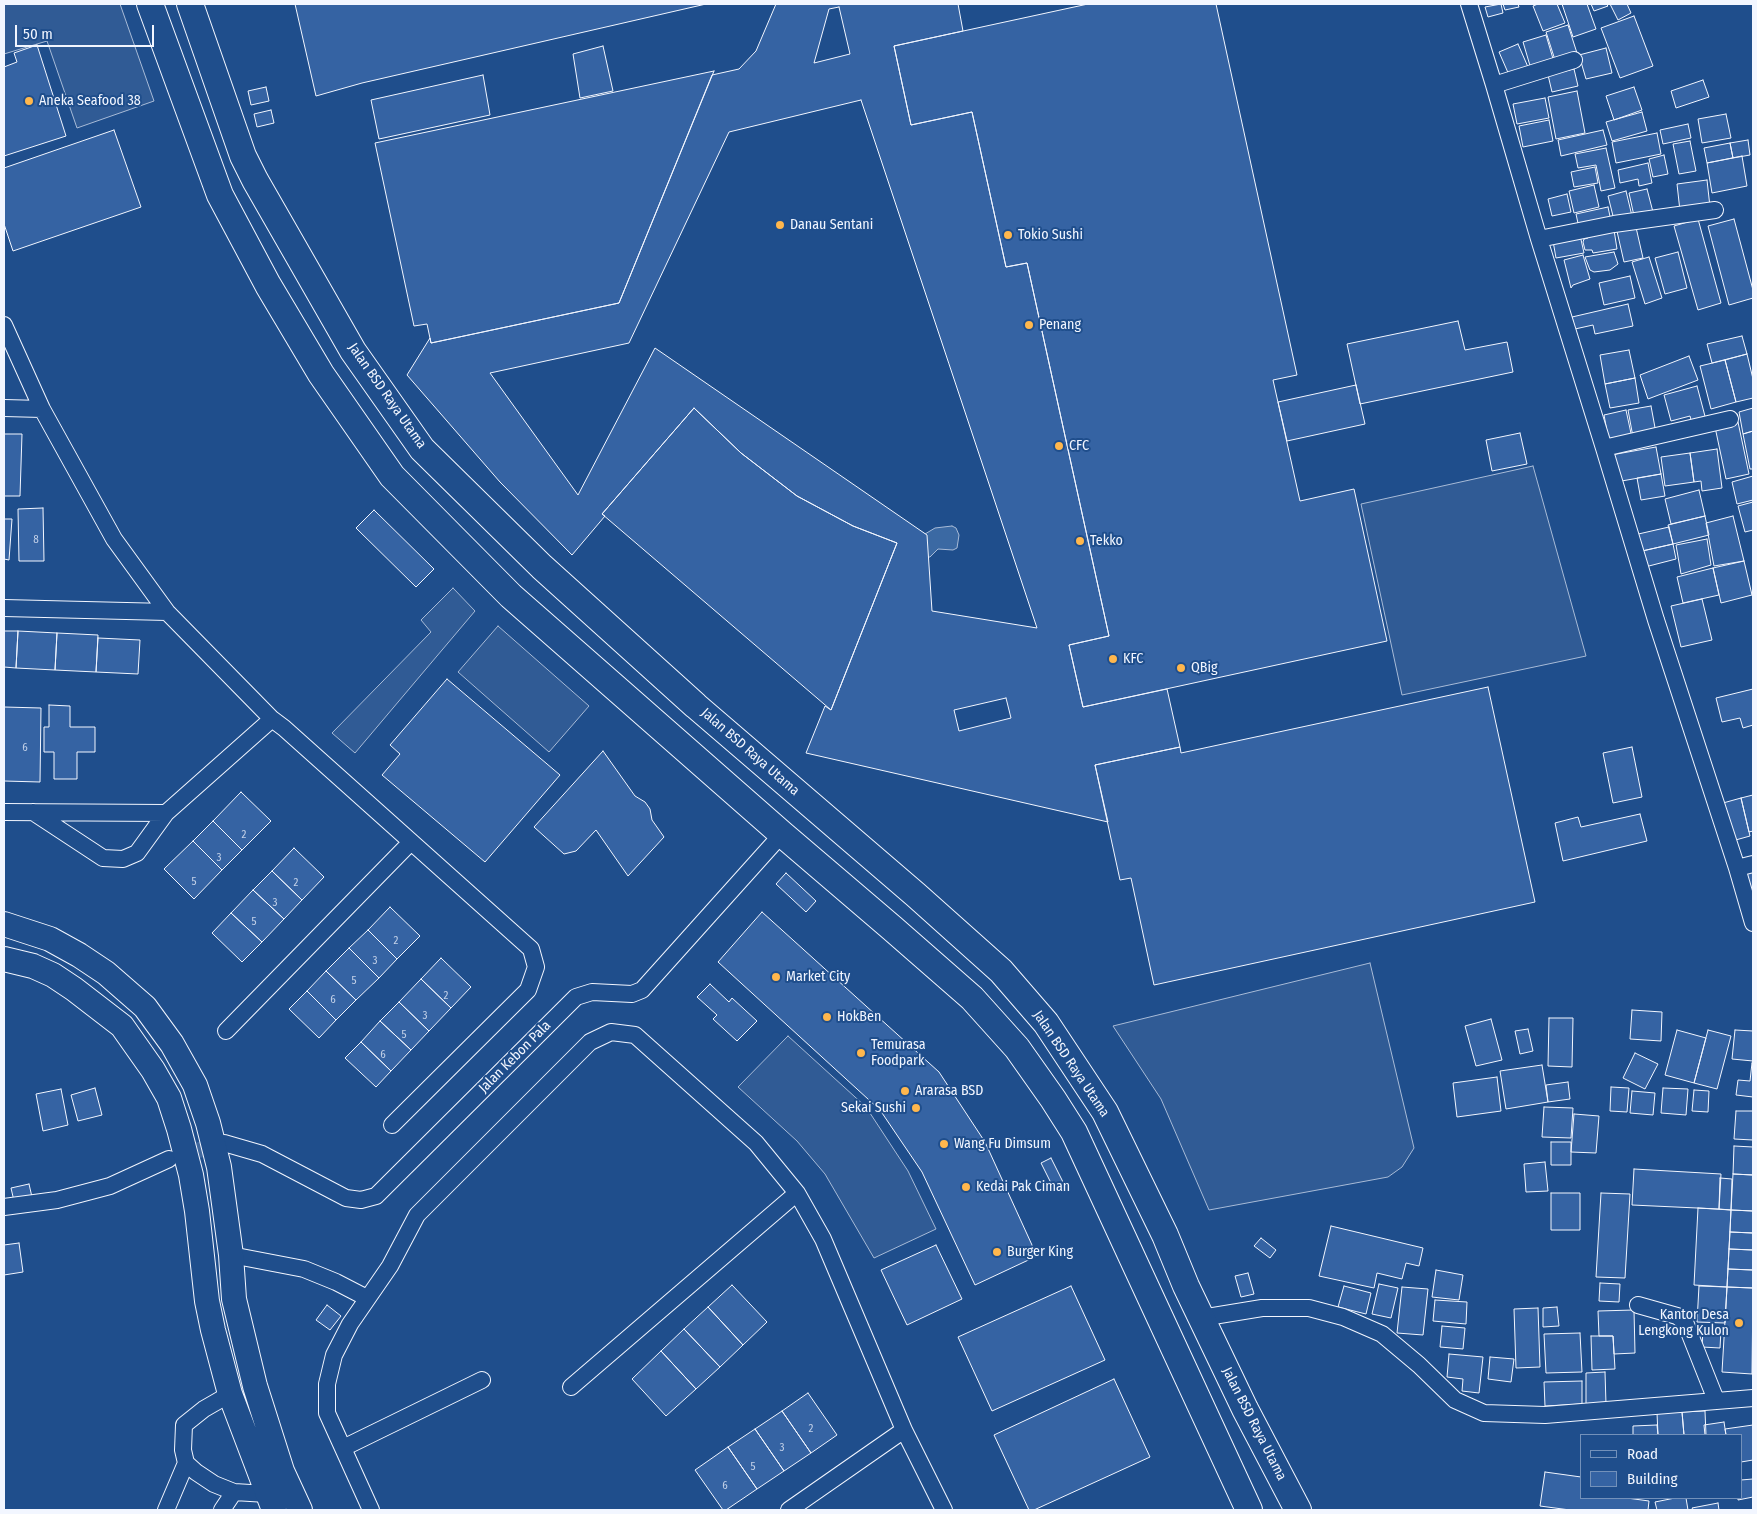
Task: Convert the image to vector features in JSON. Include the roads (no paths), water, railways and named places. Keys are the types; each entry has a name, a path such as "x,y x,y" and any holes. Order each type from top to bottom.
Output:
{"main road":[{"path":"150,4 220,195 268,285 321,374 392,476 511,596 972,998 1017,1048 1074,1132 1249,1510"},
{"name":"Jalan BSD Raya Utama","path":"190,4 243,156 255,180 354,351 422,449 542,567 688,700 916,895 1001,971 1046,1023 1105,1112 1165,1235 1186,1286 1245,1409 1298,1510"},
{"path":"892,928 916,895"}],"street":[{"path":"1469,4 1538,239 1656,620 1737,868 1753,923"},
{"path":"1494,84 1574,60"},
{"path":"1538,239 1614,224 1715,210"},
{"path":"4,325 42,409 114,539 167,612 272,719 531,949 536,967 528,990 392,1125"},
{"path":"4,408 42,409"},
{"path":"1604,448 1730,419"},
{"path":"4,608 167,612"},
{"path":"33,812 103,858 123,859 137,853 166,813 272,719"},
{"path":"4,812 166,813"},
{"name":"Jalan Kebon Pala","path":"224,1144 262,1154 346,1198 362,1200 376,1196 576,997 592,992 632,994 642,990 782,834"},
{"path":"226,1032 411,842"},
{"path":"1737,868 1753,864"},
{"path":"4,924 50,939 78,954 106,973 145,1007 172,1044 194,1085 205,1115 219,1167 231,1255 234,1299 255,1386 282,1470 300,1510"},
{"path":"4,959 33,966 53,975 122,1026 153,1070 165,1091 179,1129 191,1176 197,1211 207,1301 230,1394 270,1502"},
{"path":"122,1026 145,1007"},
{"path":"371,1510 327,1413 327,1384 334,1355 350,1324 390,1266 417,1215 590,1042 611,1032 635,1035 756,1143 797,1192 823,1239 904,1430 944,1510"},
{"path":"4,1206 57,1200 110,1186 169,1159"},
{"path":"571,1387 797,1192"},
{"path":"231,1255 304,1269 336,1282 367,1298"},
{"path":"1638,1305 1677,1316 1685,1322 1716,1400"},
{"path":"1202,1318 1271,1308 1309,1308 1343,1317 1382,1334 1420,1365 1455,1400 1484,1413 1545,1415 1753,1398"},
{"path":"343,1448 482,1380"},
{"path":"230,1394 204,1409 184,1425 183,1450 186,1463 214,1484 270,1502"},
{"path":"788,1510 904,1430"},
{"path":"166,1510 186,1463"},
{"path":"222,1510 234,1492"}],"tunnel":[{"path":"175,1157 224,1143"}],"place":[{"name":"Aneka Seafood 38","path":"29,101"},
{"name":"Danau Sentani","path":"780,225"},
{"name":"Tokio Sushi","path":"1008,235"},
{"name":"Penang","path":"1029,325"},
{"name":"CFC","path":"1059,446"},
{"name":"Tekko","path":"1080,541"},
{"name":"KFC","path":"1113,659"},
{"name":"QBig","path":"1181,668"},
{"name":"Market City","path":"776,977"},
{"name":"HokBen","path":"827,1017"},
{"name":"Temurasa Foodpark","path":"861,1053"},
{"name":"Ararasa BSD","path":"905,1091"},
{"name":"Sekai Sushi","path":"916,1108"},
{"name":"Wang Fu Dimsum","path":"944,1144"},
{"name":"Kedai Pak Ciman","path":"966,1187"},
{"name":"Burger King","path":"997,1252"},
{"name":"Kantor Desa Lengkong Kulon","path":"1739,1323"}]}
